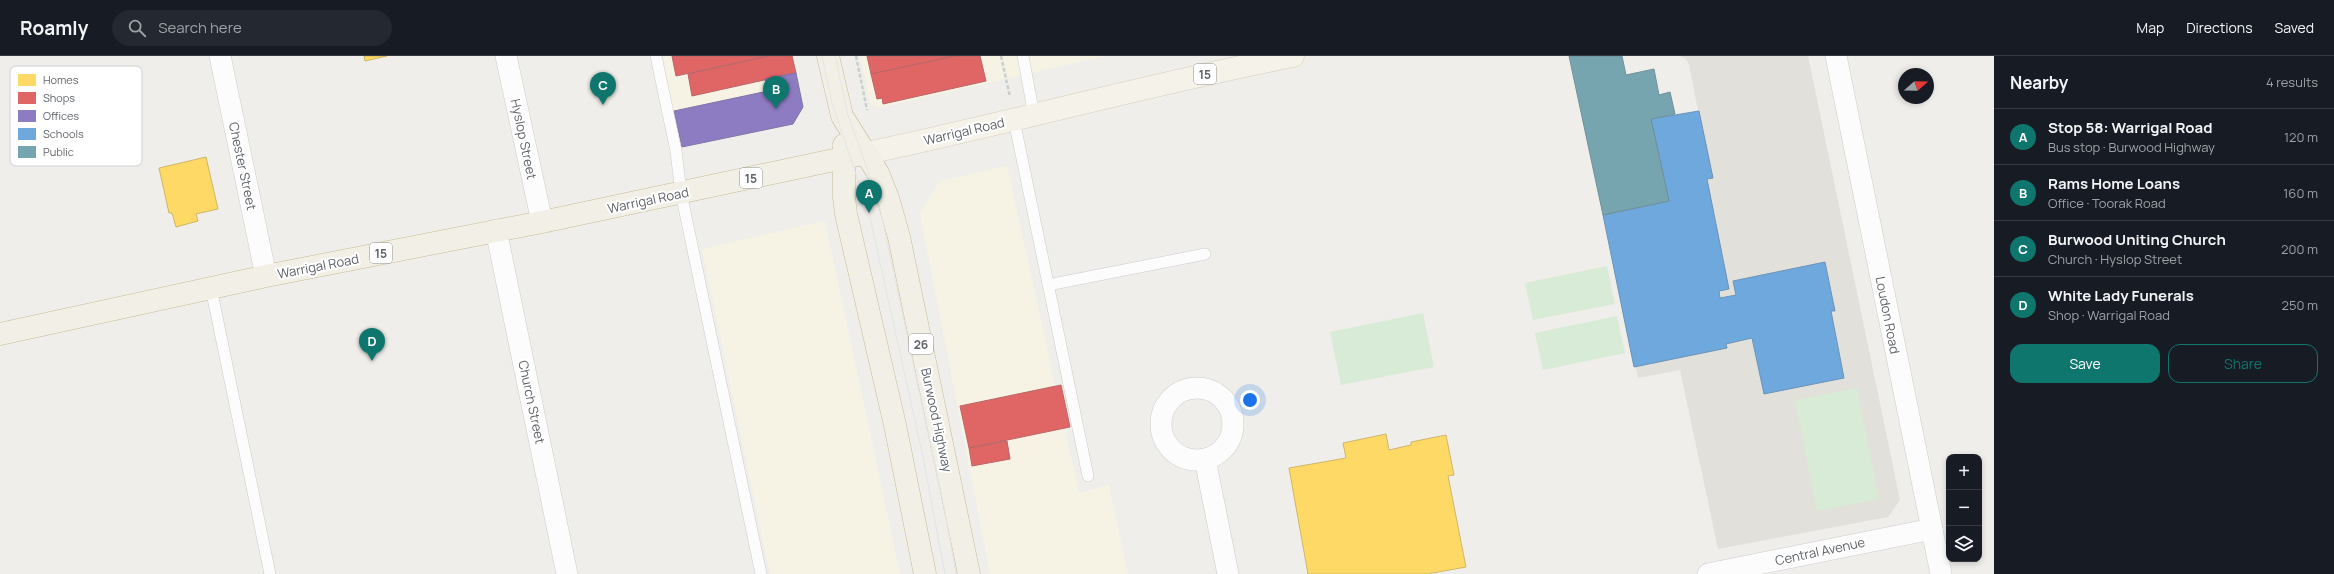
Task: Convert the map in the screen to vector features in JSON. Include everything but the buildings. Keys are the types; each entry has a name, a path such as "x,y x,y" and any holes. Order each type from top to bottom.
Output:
{"highway":[{"name":"26","path":"828,56 842,116 845,158 844,185 846,214 896,425 926,574"},
{"name":"26","path":"842,116 867,153"},
{"name":"Warrigal Road","path":"0,334 266,276 542,222 867,153"},
{"name":"Burwood Highway","path":"867,153 888,198 899,237 969,574"}],"main road":[{"name":"Warrigal Road","path":"867,153 1024,117 1124,92 1293,56"}],"street":[{"name":"Chester Street","path":"220,56 266,276"},
{"name":"Hyslop Street","path":"506,56 542,222"},
{"name":"Loudon Road","path":"1836,56 1941,574"},
{"name":"Church Street","path":"496,230 567,574"},
{"path":"1205,460 1228,574"},
{"name":"Central Avenue","path":"1716,573 1932,529"}],"lane":[{"path":"656,56 676,151 681,193 761,574"},
{"path":"1022,56 1024,117 1048,285 1088,476"},
{"path":"1048,285 1205,254"},
{"path":"211,288 270,574"}],"path":[{"path":"856,56 867,110"},
{"path":"1001,56 1024,117"}],"shaded area":[{"path":"661,56 787,56 799,112 790,125 680,148"},
{"path":"860,56 1105,56 878,108 870,103"},
{"path":"1680,56 1808,56 1900,500 1888,517 1718,549 1680,370 1638,378 1603,215 1669,201 1651,119 1698,111 1689,64 1685,58"},
{"path":"1007,166 1079,493 1109,485 1128,574 990,574 920,213 940,181"},
{"path":"825,221 900,574 770,574 702,249"}],"green space":[{"path":"1607,266 1615,304 1533,320 1525,283"},
{"path":"1423,313 1434,367 1341,385 1330,332"},
{"path":"1617,316 1625,353 1543,370 1535,333"},
{"path":"1857,388 1879,499 1817,511 1795,400"}],"tram line":[{"path":"822,56 832,103 869,213 923,457 945,574"},
{"path":"835,56 848,115 878,199 945,512 956,574"}],"place":[{"name":"Burwood Uniting Church","path":"603,105"},
{"name":"Rams Home Loans","path":"776,109"},
{"name":"Stop 58: Warrigal Road","path":"869,213"},
{"name":"White Lady Funerals","path":"372,361"}]}
